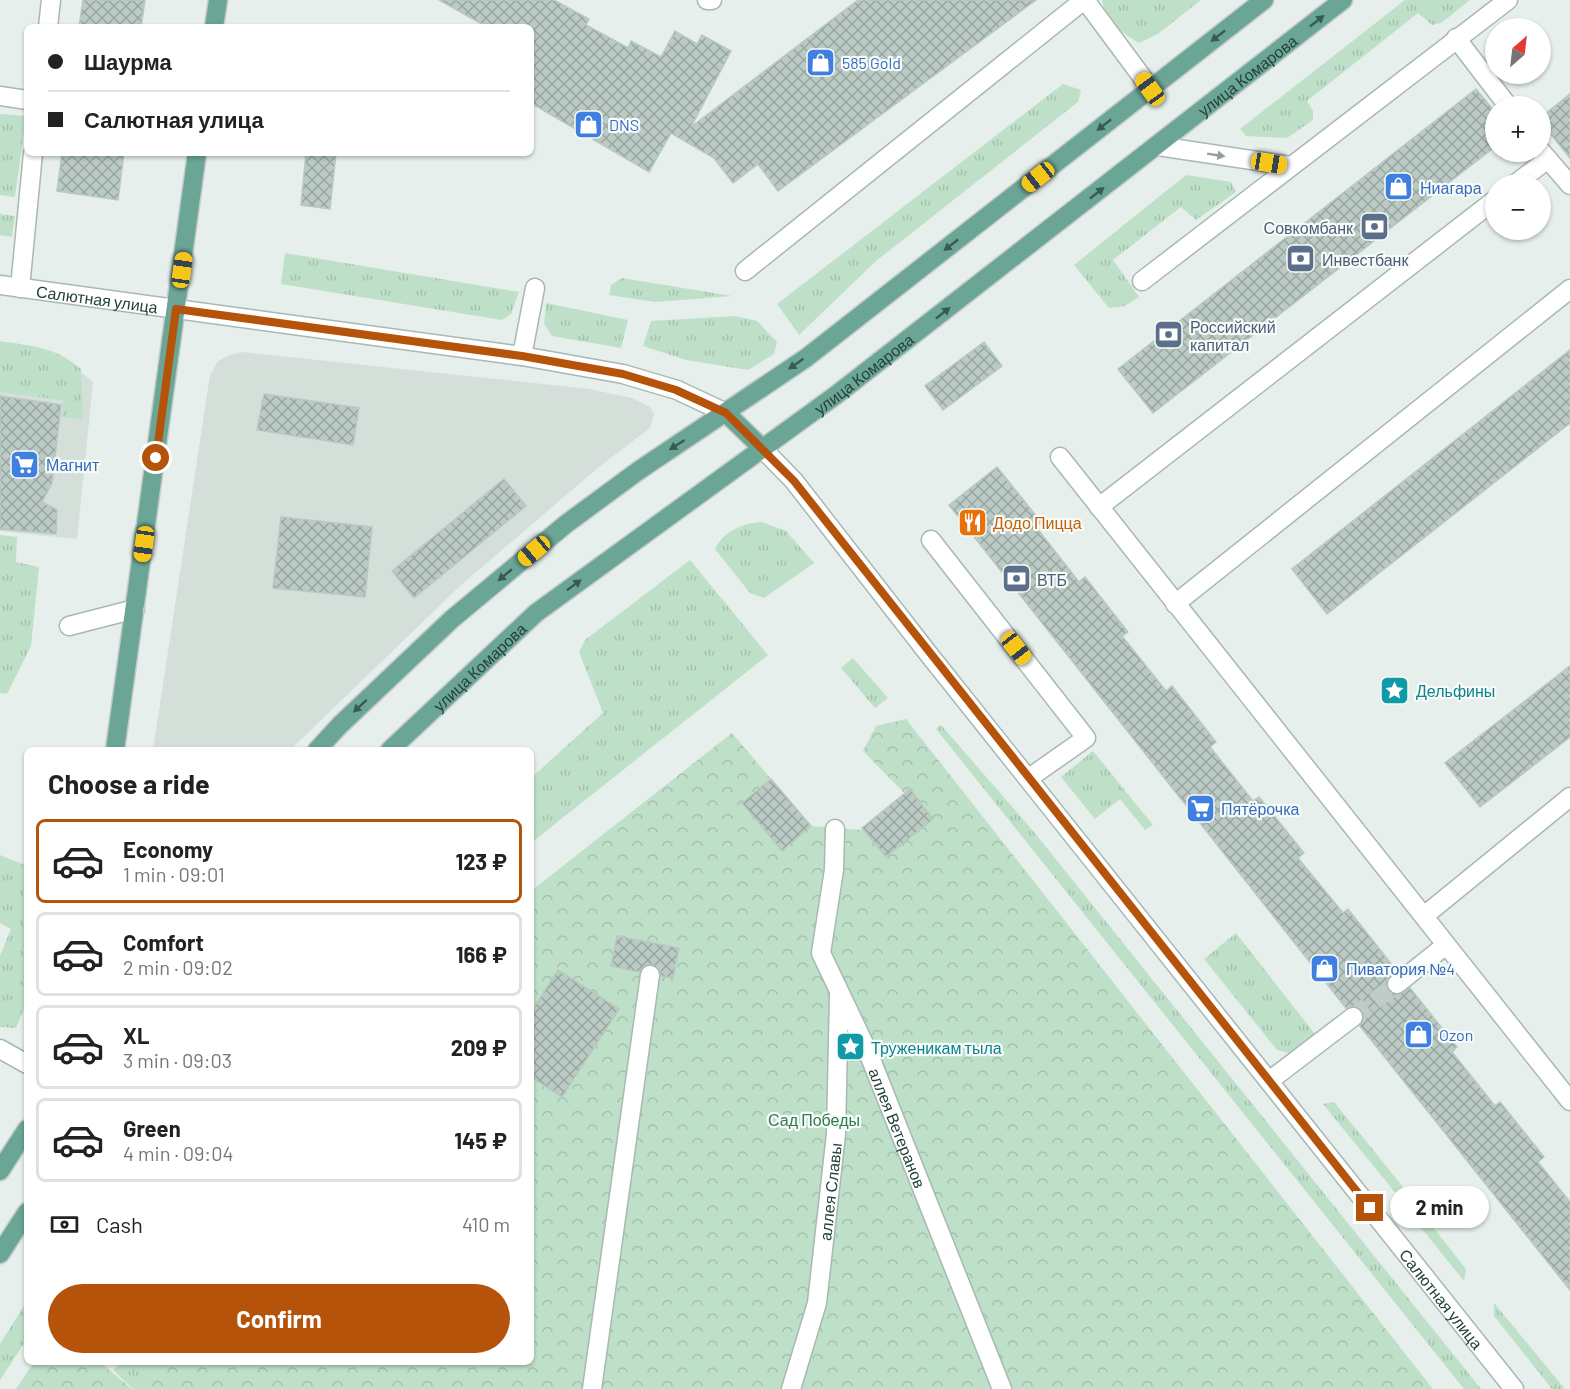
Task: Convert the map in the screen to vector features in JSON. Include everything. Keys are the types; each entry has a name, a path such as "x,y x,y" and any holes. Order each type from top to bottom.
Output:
{"main road":[{"path":"214,24 218,0"},
{"path":"320,747 452,619 566,524 638,471 806,358 1264,0"},
{"name":"улица Комарова","path":"393,747 536,613 836,395 1343,0"},
{"path":"116,747 197,156"},
{"name":"Салютная улица","path":"726,413 762,448"},
{"path":"0,1171 24,1134"},
{"path":"0,1254 21,1231"}],"street":[{"path":"48,24 51,0"},
{"path":"707,0 712,0"},
{"path":"745,271 1085,0 1150,89"},
{"path":"1142,281 1508,0"},
{"path":"1456,38 1500,96"},
{"path":"0,96 24,100"},
{"path":"1158,146 1291,166"},
{"path":"20,288 33,156"},
{"path":"1525,174 1536,162"},
{"path":"1550,162 1570,186"},
{"path":"1099,507 1485,209"},
{"name":"Салютная улица","path":"0,285 522,356 623,374 676,390 726,413"},
{"path":"522,356 535,288"},
{"path":"1175,604 1570,289"},
{"name":"Салютная улица","path":"762,448 794,481 1514,1389"},
{"path":"1060,457 1570,1101"},
{"path":"931,540 1086,738 1029,778"},
{"path":"69,626 135,609"},
{"path":"1424,916 1570,796"},
{"name":"аллея Ветеранов","path":"834,829 834,870 821,953 872,1060 1002,1389"},
{"path":"1397,984 1446,945"},
{"path":"592,1389 650,975"},
{"name":"аллея Славы","path":"791,1389 817,1303 836,1134 840,990"},
{"path":"1269,1081 1353,1017"},
{"path":"0,1049 24,1062"}],"shaded area":[{"path":"0,345 64,359 93,382 77,539 0,531"},
{"path":"243,352 589,389 632,398 650,407 654,414 650,428 599,467 460,586 293,747 153,747 210,375 218,361 229,355"}],"green space":[{"path":"1102,0 1201,0 1158,34 1139,43 1120,30 1111,20"},
{"path":"1405,0 1470,0 1441,23 1432,25 1418,13 1307,101 1313,111 1313,120 1287,138 1246,136 1240,129"},
{"path":"1063,84 1081,90 1078,102 876,261 799,335 777,304"},
{"path":"0,114 24,116 15,197 0,195"},
{"path":"1186,175 1231,182 1236,192 1196,220 1181,207 1113,260 1139,297 1125,306 1109,308 1074,265"},
{"path":"0,214 15,216 12,237 0,235"},
{"path":"285,253 519,292 511,314 502,320 281,284"},
{"path":"622,278 732,296 655,302 609,295 611,285"},
{"path":"546,303 628,320 621,348 552,336 544,324"},
{"path":"735,316 757,321 777,342 774,354 748,370 686,360 643,346 651,321"},
{"path":"0,341 33,346 53,352 81,369 83,420 62,417 63,400 0,392"},
{"path":"762,522 786,531 814,563 764,598 750,593 715,549 723,537 735,529"},
{"path":"0,535 17,537 16,562 39,567 31,646 7,694 0,693"},
{"path":"690,560 768,655 534,841 534,775 603,713 579,652 585,640"},
{"path":"853,658 888,698 875,708 841,668"},
{"name":"Сад Победы","path":"906,719 1433,1389 142,1389 170,1365 534,1365 534,889 732,733 771,779 742,804 781,850 811,826 863,830 886,857 933,819 910,789 904,793 863,751 876,726"},
{"path":"941,725 1034,832 1481,1389 1464,1389 936,729"},
{"path":"1093,751 1153,825 1145,830 1120,799 1095,819 1061,777"},
{"path":"0,855 24,865 24,1009 16,1028 0,1027 0,956 11,929 0,923"},
{"path":"1236,933 1318,1038 1294,1054 1277,1050 1204,959"},
{"path":"1334,1102 1408,1193 1398,1196 1323,1104"},
{"path":"1425,1217 1466,1269 1464,1281 1418,1224"},
{"path":"1494,1303 1565,1389 1552,1389 1494,1316"},
{"path":"24,1306 24,1344 0,1380 0,1344"},
{"path":"32,1365 104,1365 132,1389 16,1389"},
{"path":"119,1365 170,1365 142,1389 133,1389 113,1370"}],"building":[{"path":"83,0 145,0 141,24 79,24"},
{"path":"439,0 554,0 589,19 586,25 628,48 631,41 661,57 675,31 697,44 702,35 731,51 691,127 858,0 1036,0 778,191 758,164 733,183 714,158 671,133 649,172 534,105 534,24 482,24"},
{"path":"1476,89 1485,100 1485,155 1153,413 1118,369"},
{"path":"1570,94 1570,158 1551,135 1551,109"},
{"path":"62,156 124,156 118,200 57,191"},
{"path":"306,156 336,156 330,209 301,205"},
{"path":"984,342 1002,366 943,410 925,386"},
{"path":"1570,350 1570,423 1327,614 1292,569"},
{"path":"264,394 359,408 353,445 257,430"},
{"path":"0,396 61,405 52,483 42,502 57,510 56,534 0,529"},
{"path":"997,467 1041,522 1036,527 1079,582 1085,577 1128,632 1122,636 1166,691 1172,686 1216,742 1210,747 1253,801 1259,797 1304,853 1298,858 1343,913 1348,909 1396,970 1387,979 1388,991 1398,995 1410,988 1457,1047 1452,1052 1495,1106 1500,1102 1544,1157 1538,1162 1570,1202 1570,1290 1360,1026 1364,1016 1362,1010 1352,1006 1346,1008 949,505"},
{"path":"504,479 526,506 414,598 392,571"},
{"path":"281,517 372,527 365,597 273,588"},
{"path":"1570,666 1570,737 1480,807 1445,763"},
{"path":"771,779 811,826 782,851 742,803"},
{"path":"910,789 933,819 886,857 862,828"},
{"path":"617,936 679,948 673,978 661,976 660,970 652,964 645,965 639,972 611,966"},
{"path":"558,970 619,1009 562,1097 534,1079 534,1007"}],"tunnel":[{"path":"1353,1017 1397,984"}],"place":[{"name":"585 Gold","path":"821,62"},
{"name":"DNS","path":"588,124"},
{"name":"Ниагара","path":"1399,187"},
{"name":"Совкомбанк","path":"1374,227"},
{"name":"Инвестбанк","path":"1301,259"},
{"name":"Российский капитал","path":"1169,335"},
{"name":"Магнит","path":"25,464"},
{"name":"Додо Пицца","path":"972,522"},
{"name":"ВТБ","path":"1016,579"},
{"name":"Дельфины","path":"1395,690"},
{"name":"Пятёрочка","path":"1200,808"},
{"name":"Пиватория №4","path":"1325,968"},
{"name":"Ozon","path":"1418,1034"},
{"name":"Труженикам тыла","path":"850,1047"}],"route":[{"path":"156,458 176,309 522,356 623,374 676,390 726,413 794,481 927,652 1370,1208"}]}
